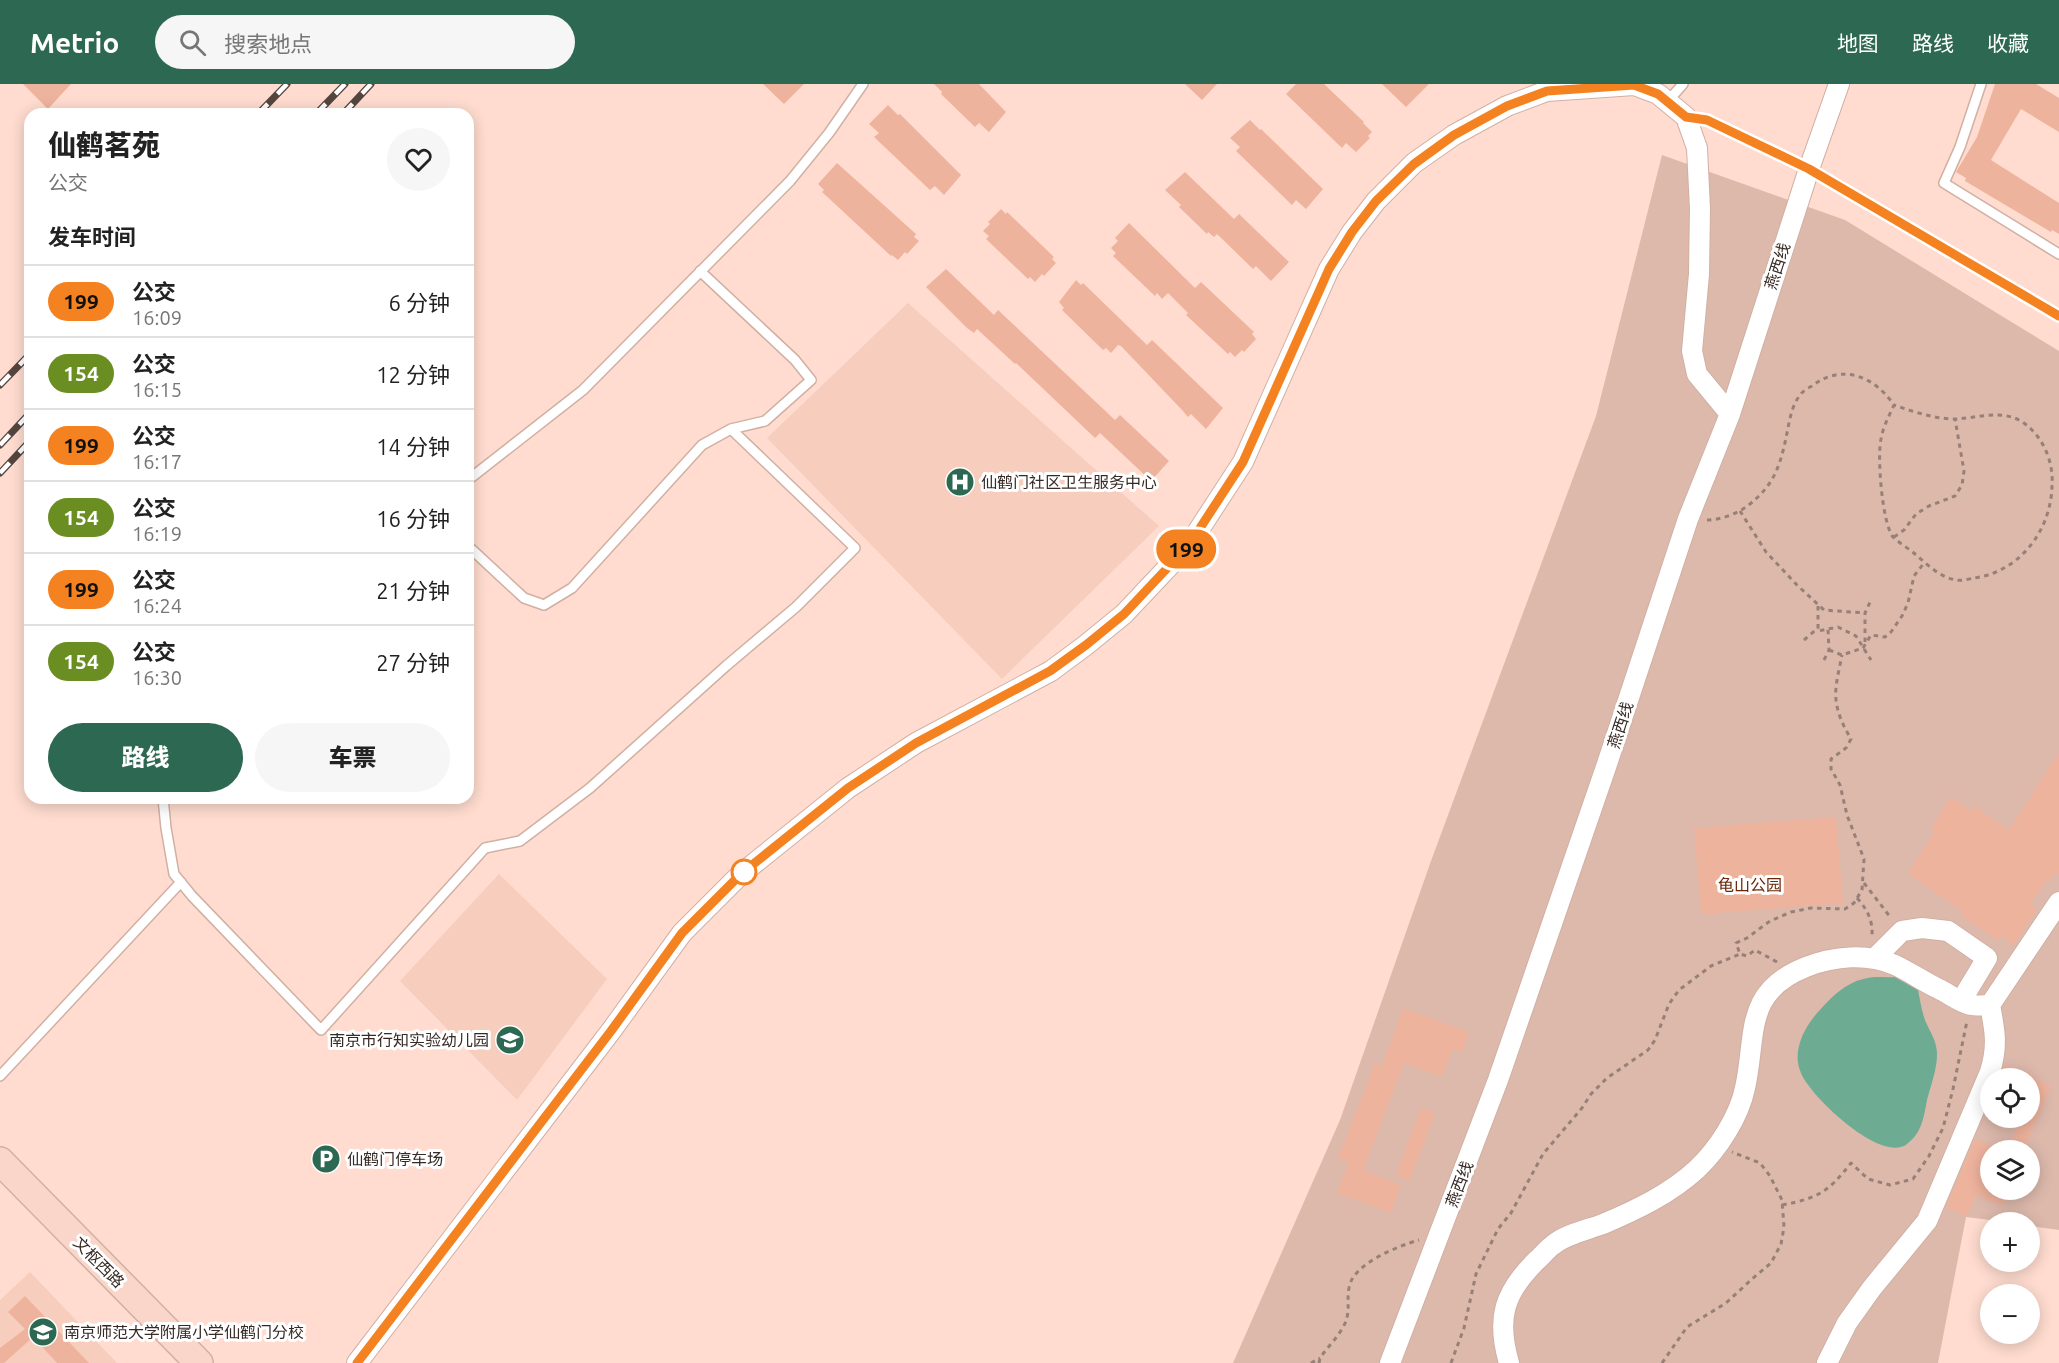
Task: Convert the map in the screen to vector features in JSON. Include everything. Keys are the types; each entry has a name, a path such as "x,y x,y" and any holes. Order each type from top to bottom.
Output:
{"street":[{"name":"燕西线","path":"1390,1363 1498,1080 1606,767 1688,519 1730,414 1809,169 1839,84"},
{"path":"357,1363 611,1031 682,933 741,874 848,788 916,743 1050,671 1124,614 1189,545 1238,471 1329,269 1352,232 1376,201 1414,164 1454,135 1547,87 1634,85 1658,94 1686,117 1697,148 1700,209 1699,274 1692,351 1697,374 1730,414"},
{"path":"1974,1003 2059,902"},
{"path":"1876,956 1902,931 1922,928 1948,931 1987,958 1974,1003"},
{"path":"1509,1363 1503,1330 1504,1312 1512,1289 1529,1268 1553,1244 1628,1213 1667,1192 1697,1169 1716,1147 1735,1115 1745,1089 1752,1031 1757,1012 1766,995 1783,978 1792,973 1829,960 1876,956 1974,1003 1996,1037 1995,1054 1990,1072 1926,1221 1853,1314 1827,1363"},
{"name":"文枢西路","path":"0,1161 199,1363"}],"lane":[{"path":"474,475 583,390 790,181 829,133 863,84"},
{"path":"1667,102 1683,84"},
{"path":"1981,84 1960,147 1944,183 2059,254"},
{"path":"1686,117 1707,120 1809,169 2059,316"},
{"path":"474,552 524,598 544,605 572,588 702,445 731,429 765,421 811,380 795,360 700,271"},
{"path":"164,804 174,874 321,1030 485,848 520,841 590,788 726,666 796,607 855,548 731,429"},
{"path":"0,1076 181,882"}],"path":[{"path":"1688,519 1714,520 1740,511 1760,497 1775,476 1791,413 1801,394 1817,382 1835,373 1852,375 1872,382 1886,393 1894,405 1914,412 1955,419 2001,415 2018,420 2034,433 2045,448 2053,471 2052,491 2047,516 2026,553 2004,570 1985,577 1958,580 1944,576 1924,563 1894,537 1886,524 1882,506 1880,441 1894,405"},
{"path":"1894,537 1904,530 1916,514 1929,506 1955,496 1962,485 1964,471 1955,419"},
{"path":"2052,491 2059,494"},
{"path":"1740,511 1766,552 1824,610 1865,613"},
{"path":"1829,650 1842,655 1863,648 1871,635 1885,637 1891,632 1908,603 1914,576 1924,563"},
{"path":"1865,643 1865,613 1871,600"},
{"path":"1804,640 1818,628 1818,604"},
{"path":"1818,628 1818,631 1838,627 1856,636 1870,660"},
{"path":"1824,660 1829,650 1828,629"},
{"path":"1740,954 1736,943 1770,921 1791,912 1811,908 1845,909 1854,903 1862,890 1864,859 1847,815 1840,785 1831,769 1831,759 1846,748 1851,739 1841,722 1835,690 1842,655"},
{"path":"1862,881 1902,931"},
{"path":"1857,898 1865,906 1872,921 1871,947 1876,956"},
{"path":"1450,1363 1464,1328 1476,1274 1498,1229 1511,1213 1543,1154 1591,1094 1607,1078 1648,1050 1655,1040 1669,1005 1679,990 1711,966 1740,954 1747,956 1755,950 1787,967 1792,973"},
{"path":"1782,1205 1820,1195 1851,1163 1868,1179 1890,1185 1913,1179 1929,1156 1943,1128 1974,1003"},
{"path":"1662,1363 1687,1327 1726,1303 1771,1263 1781,1244 1784,1227 1779,1191 1760,1163 1716,1147"},
{"path":"1311,1363 1320,1358 1343,1328 1350,1311 1348,1288 1354,1275 1373,1260 1402,1245 1426,1238 1438,1239"},
{"path":"1319,1363 1320,1358"}],"shaded area":[{"name":"仙鹤门社区卫生服务中心","path":"908,303 1159,526 1002,679 767,438"},
{"name":"南京市行知实验幼儿园","path":"499,874 607,979 517,1100 400,981"},
{"path":"1874,977 1895,977 1918,990 1925,1021 1935,1042 1937,1059 1919,1129 1907,1144 1895,1148 1881,1145 1864,1136 1832,1111 1807,1083 1798,1065 1798,1056 1801,1039 1809,1024 1835,995 1854,982"},
{"name":"南京师范大学附属小学仙鹤门分校","path":"30,1272 117,1363 0,1363 0,1300"}],"green space":[{"name":"龟山公园","path":"1662,155 1845,220 2059,351 2059,1230 2040,1227 2040,1212 1980,1212 1980,1219 1966,1217 1938,1363 1233,1363 1340,1120 1431,861 1596,416"}],"building":[{"path":"23,84 71,84 49,108"},
{"path":"763,84 804,84 784,104"},
{"path":"934,84 979,84 1006,112 989,132 979,123 975,127 941,94 942,92"},
{"path":"1185,84 1217,84 1202,100"},
{"path":"1296,84 1324,84 1364,122 1372,132 1368,136 1370,138 1356,152 1346,143 1342,148 1286,94"},
{"path":"1382,84 1429,84 1406,107"},
{"path":"1995,84 2036,84 2059,98 2059,132 2021,109 1991,160 2059,203 2059,234 2052,230 2051,232 1965,181 1966,178 1956,172 1977,137"},
{"path":"888,105 898,115 900,114 961,175 944,195 935,186 930,190 874,137 879,133 869,124"},
{"path":"1250,120 1323,189 1306,209 1296,200 1292,205 1236,151 1240,147 1230,138"},
{"path":"837,163 916,234 914,237 919,241 907,254 905,252 898,260 891,256 822,192 824,190 818,184"},
{"path":"1185,172 1234,219 1239,214 1289,262 1271,281 1256,266 1253,269 1217,234 1214,237 1208,232 1207,234 1165,190"},
{"path":"1001,209 1006,214 1007,212 1054,257 1052,259 1056,263 1035,282 1030,277 1028,279 986,239 989,236 983,231 990,224 988,222"},
{"path":"1129,223 1195,288 1201,282 1254,332 1252,334 1256,339 1244,352 1242,350 1235,357 1230,352 1228,354 1186,315 1188,313 1168,293 1162,299 1157,293 1155,296 1113,256 1116,253 1111,248 1118,241 1115,238"},
{"path":"946,269 994,315 998,310 1115,420 1120,415 1169,461 1151,481 1100,433 1095,438 977,329 974,333 967,328 926,287"},
{"path":"1076,280 1081,285 1083,283 1147,345 1152,340 1223,408 1206,429 1191,414 1188,417 1121,346 1118,345 1111,353 1106,348 1103,350 1062,310 1064,308 1059,302"},
{"path":"2059,753 2059,876 2054,873 2030,904 2037,909 2014,945 2001,936 1998,940 1960,915 1963,912 1908,873 1935,831 1931,828 1951,797 1971,811 1974,806 2009,830"},
{"path":"1836,817 1843,903 1701,914 1694,828"},
{"path":"1403,1008 1469,1032 1462,1052 1452,1049 1442,1077 1404,1063 1363,1170 1401,1185 1391,1213 1337,1193 1349,1162 1338,1159 1375,1063 1382,1066"},
{"path":"2005,1064 2015,1068 2004,1068"},
{"path":"2040,1081 2051,1086 2040,1112"},
{"path":"1421,1108 1435,1113 1409,1181 1396,1175"},
{"path":"2017,1128 2033,1128 2028,1140 2011,1140"},
{"path":"1975,1139 1980,1141 1980,1197 1976,1195 1967,1216 1946,1207"},
{"path":"1988,1200 2005,1200 2002,1206"},
{"path":"25,1296 89,1363 57,1363 33,1337 4,1363 0,1363 0,1348 25,1329 8,1312"}],"railway":[{"path":"264,108 287,84"},
{"path":"322,108 345,84"},
{"path":"349,108 371,84"},
{"path":"0,385 24,360"},
{"path":"0,445 24,419"},
{"path":"0,473 24,447"}],"bus line":[{"name":"199","path":"357,1363 611,1031 682,933 741,874 848,788 916,743 1050,671 1086,645 1124,614 1189,545 1216,507 1243,462 1329,269 1352,232 1376,201 1414,164 1454,135 1507,106 1547,91 1634,85 1658,94 1686,117 1707,120 1809,169 2059,316"}],"place":[{"name":"仙鹤门社区卫生服务中心","path":"960,482"},
{"name":"南京市行知实验幼儿园","path":"510,1040"},
{"name":"仙鹤门停车场","path":"326,1159"},
{"name":"南京师范大学附属小学仙鹤门分校","path":"43,1332"}]}
